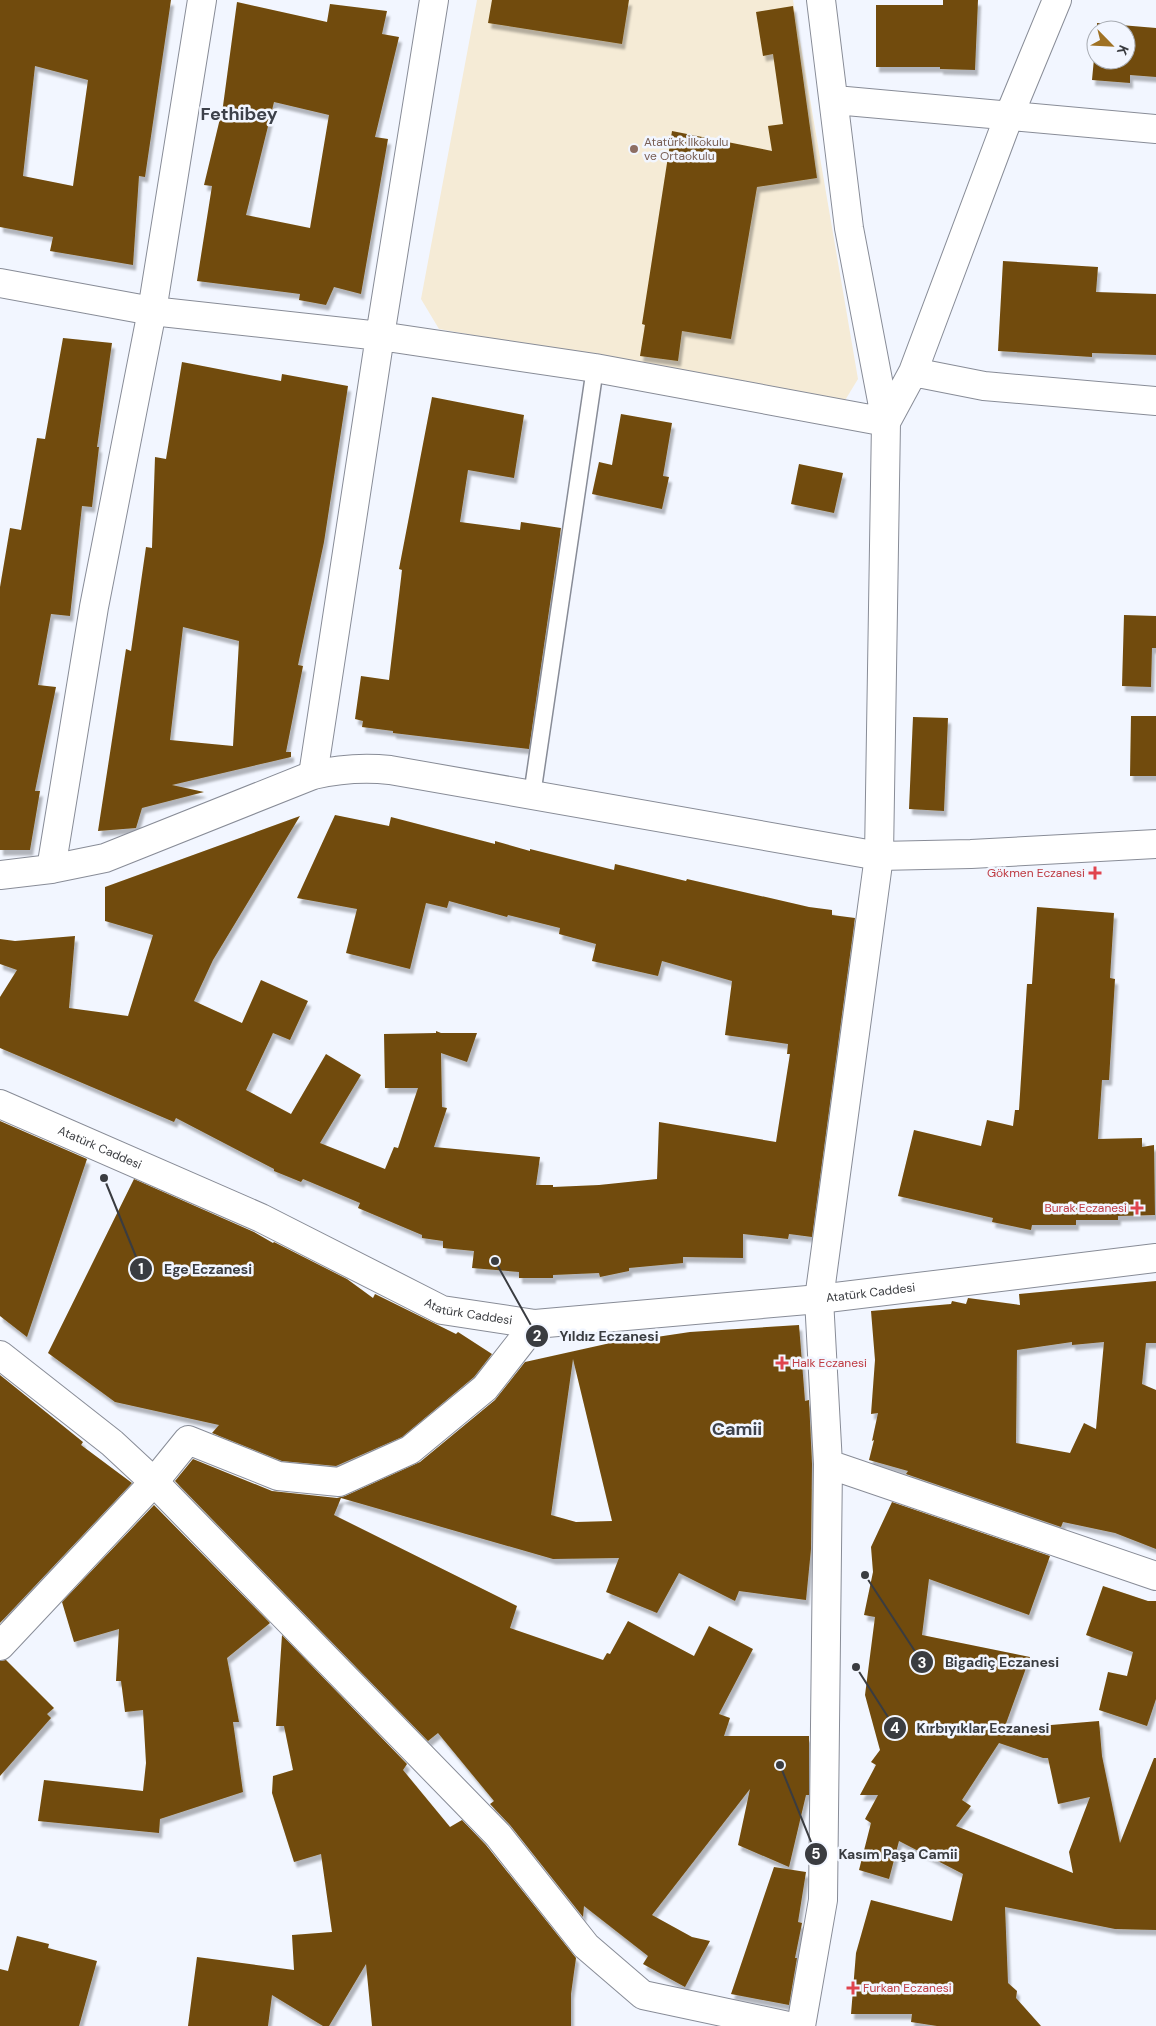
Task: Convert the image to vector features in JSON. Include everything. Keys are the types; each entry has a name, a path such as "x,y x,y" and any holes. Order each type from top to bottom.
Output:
{"street":[{"path":"51,869 94,607 152,311 202,0"},
{"path":"313,775 380,336 434,0"},
{"path":"801,2026 823,1900 828,1464 819,1299 879,856 886,422 849,228 822,0"},
{"path":"886,422 912,372 1009,116 1057,0"},
{"path":"835,100 1156,129"},
{"path":"0,283 152,311 380,336 595,368 886,422"},
{"path":"912,372 984,386 1156,401"},
{"path":"0,874 51,869 105,858 313,775 340,769 364,767 879,856 971,854 1156,844"},
{"name":"Atatürk Caddesi","path":"0,1104 261,1218 442,1310 535,1324 819,1299 1156,1258"},
{"path":"0,1646 154,1482 188,1440 278,1476 340,1482 410,1450 485,1388 535,1324"},
{"path":"0,1355 112,1443 154,1482 498,1835 586,1946 643,1995 788,2026"},
{"path":"828,1464 1156,1576"}],"lane":[{"path":"532,795 595,368"}],"shaded area":[{"name":"Atatürk İlkokulu ve Ortaokulu","path":"477,0 793,0 858,379 844,402 439,329 421,299"}],"building":[{"path":"0,0 171,0 145,177 139,176 133,265 50,251 53,237 0,227","holes":["35,66 88,80 73,186 23,176"]},
{"path":"492,0 629,0 622,44 488,23"},
{"path":"943,0 978,0 975,70 940,69 940,67 876,67 876,5 943,5"},
{"path":"237,2 327,22 330,4 387,11 382,34 399,37 375,137 388,139 361,294 334,287 326,305 299,300 300,294 197,281 212,186 204,185 223,106","holes":["274,102 329,115 310,228 246,215"]},
{"path":"793,6 817,178 757,187 731,339 682,331 678,361 640,356 645,325 642,324 672,131 772,151 768,126 783,124 773,54 763,56 756,12"},
{"path":"1136,26 1156,28 1156,77 1130,75 1130,83 1092,80 1093,70 1136,70"},
{"path":"1003,261 1098,267 1096,292 1156,294 1156,355 1092,353 1092,357 998,351"},
{"path":"63,338 112,343 97,447 99,447 92,507 82,506 70,616 51,614 38,685 56,687 35,791 40,791 30,850 0,850 0,587 10,528 21,530 37,438 45,439"},
{"path":"182,362 281,381 282,374 348,386 324,542 298,665 303,666 286,752 291,752 291,757 172,785 204,792 142,808 136,828 98,831 126,649 131,651 146,547 152,548 155,457 166,459","holes":["183,627 239,641 233,746 170,740"]},
{"path":"432,397 524,415 514,478 468,470 460,522 520,530 521,522 561,528 529,749 393,733 393,731 362,727 363,721 355,719 361,676 389,680 402,570 399,569"},
{"path":"621,414 672,423 663,476 669,477 662,509 592,494 599,462 612,465"},
{"path":"799,464 843,473 834,513 791,504"},
{"path":"1124,615 1156,616 1156,648 1152,648 1151,687 1122,686"},
{"path":"1131,716 1156,716 1156,776 1130,776"},
{"path":"913,717 948,718 944,811 909,809"},
{"path":"335,815 389,826 391,817 495,844 495,841 614,870 615,864 686,881 687,879 809,907 832,910 832,915 855,918 812,1237 789,1234 788,1239 743,1234 743,1258 683,1257 683,1263 629,1268 629,1271 600,1277 599,1273 553,1275 553,1278 519,1278 519,1272 472,1268 474,1251 443,1248 443,1241 422,1238 422,1235 358,1208 360,1203 303,1179 301,1182 274,1171 274,1169 176,1118 174,1122 0,1048 0,997 17,970 0,964 0,939 15,941 75,936 69,1008 128,1016 153,935 105,921 105,887 300,816 213,960 194,1001 242,1023 261,980 308,1001 290,1040 273,1033 246,1090 291,1114 326,1054 361,1075 320,1143 385,1169 394,1147 398,1148 418,1088 385,1088 384,1034 436,1033 436,1031 441,1033 477,1033 467,1062 441,1053 442,1107 447,1108 434,1147 540,1157 536,1185 553,1185 553,1187 599,1185 657,1179 659,1122 776,1142 790,1054 787,1054 788,1044 725,1035 732,981 662,961 658,976 592,961 596,944 559,934 560,928 508,915 507,917 449,901 447,908 426,903 410,969 346,953 357,909 297,898"},
{"path":"1037,907 1114,913 1110,978 1115,979 1109,1080 1102,1080 1098,1139 1142,1138 1142,1147 1154,1145 1155,1215 1118,1216 1118,1220 1076,1220 1076,1225 1032,1225 1031,1230 992,1222 993,1218 898,1196 914,1130 981,1146 987,1120 1013,1126 1015,1110 1019,1110 1027,984 1032,984"},
{"path":"0,1121 87,1159 27,1337 0,1316"},
{"path":"134,1179 254,1232 347,1279 373,1298 375,1294 456,1334 458,1332 492,1354 474,1377 402,1437 336,1466 282,1461 212,1433 219,1425 115,1402 48,1353"},
{"path":"1156,1281 1156,1343 1146,1343 1142,1384 1156,1390 1156,1549 1115,1533 1063,1522 1061,1527 906,1474 908,1471 869,1460 878,1413 871,1414 875,1360 871,1311 951,1304 952,1301 966,1304 968,1298 1020,1305 1019,1294","holes":["1072,1342 1072,1345 1104,1342 1096,1429 1084,1423 1070,1453 1016,1443 1017,1350"]},
{"path":"799,1325 805,1401 809,1400 812,1464 811,1549 806,1600 739,1591 735,1601 679,1573 657,1613 606,1592 619,1558 553,1559 341,1498 334,1515 517,1606 510,1628 603,1660 607,1653 610,1654 628,1621 694,1656 709,1626 753,1649 719,1714 730,1718 724,1736 809,1736 809,1795 806,1795 789,1867 738,1845 750,1789 652,1915 692,1937 710,1941 685,1987 643,1964 648,1956 584,1906 583,1917 510,1825 490,1804 494,1801 438,1733 428,1741 175,1481 193,1459 272,1491 337,1498 345,1496 420,1462 495,1400 525,1362 642,1336 643,1339 690,1332","holes":["573,1359 612,1521 576,1522 551,1515"]},
{"path":"0,1375 83,1442 81,1445 132,1483 0,1623"},
{"path":"892,1502 1050,1556 1029,1615 929,1579 922,1635 1030,1657 1004,1729 1099,1721 1102,1756 1120,1843 1154,1758 1156,1758 1156,1930 1115,1929 1005,1907 1008,1983 1017,1991 1016,1998 1041,2026 937,2026 911,2022 912,2014 851,2014 856,1953 871,1900 952,1921 963,1874 899,1841 889,1879 859,1870 871,1823 865,1819 878,1795 860,1795 876,1765 871,1762 880,1750 865,1695 875,1617 864,1615 873,1572 871,1547","holes":["999,1743 1048,1758 1058,1804 1090,1797 1069,1852 1073,1873 956,1826 971,1806 962,1800"]},
{"path":"154,1505 270,1623 227,1658 239,1722 233,1722 243,1792 160,1819 159,1833 38,1821 44,1780 143,1791 146,1763 143,1710 125,1712 121,1681 116,1681 119,1629 74,1642 62,1602"},
{"path":"1103,1586 1148,1601 1156,1601 1156,1699 1147,1726 1099,1710 1108,1672 1127,1676 1133,1652 1086,1635"},
{"path":"282,1635 407,1764 403,1770 450,1827 462,1820 486,1845 576,1958 571,1994 571,2026 372,2026 366,1964 329,2026 323,2026 272,1995 268,2026 188,2026 197,1957 294,1970 292,1935 332,1932 321,1854 294,1862 272,1793 273,1776 293,1770 284,1726 276,1726"},
{"path":"6,1660 54,1708 47,1714 51,1718 0,1776 0,1661"},
{"path":"774,1867 806,1872 798,1922 802,1923 789,2005 731,1994"},
{"path":"17,1936 49,1944 48,1948 97,1961 79,2026 0,2026 0,1969 8,1971"}],"place":[{"name":"Atatürk İlkokulu ve Ortaokulu","path":"634,149"},
{"name":"Gökmen Eczanesi","path":"1095,873"},
{"name":"Ege Eczanesi","path":"104,1178"},
{"name":"Burak Eczanesi","path":"1137,1208"},
{"name":"Yıldız Eczanesi","path":"495,1261"},
{"name":"Halk Eczanesi","path":"782,1363"},
{"name":"Bigadiç Eczanesi","path":"865,1575"},
{"name":"Kırbıyıklar Eczanesi","path":"856,1667"},
{"name":"Kasım Paşa Camii","path":"780,1765"},
{"name":"Furkan Eczanesi","path":"853,1988"}],"district":[{"name":"Fethibey","path":"239,114"},
{"name":"Camii","path":"737,1429"}]}
